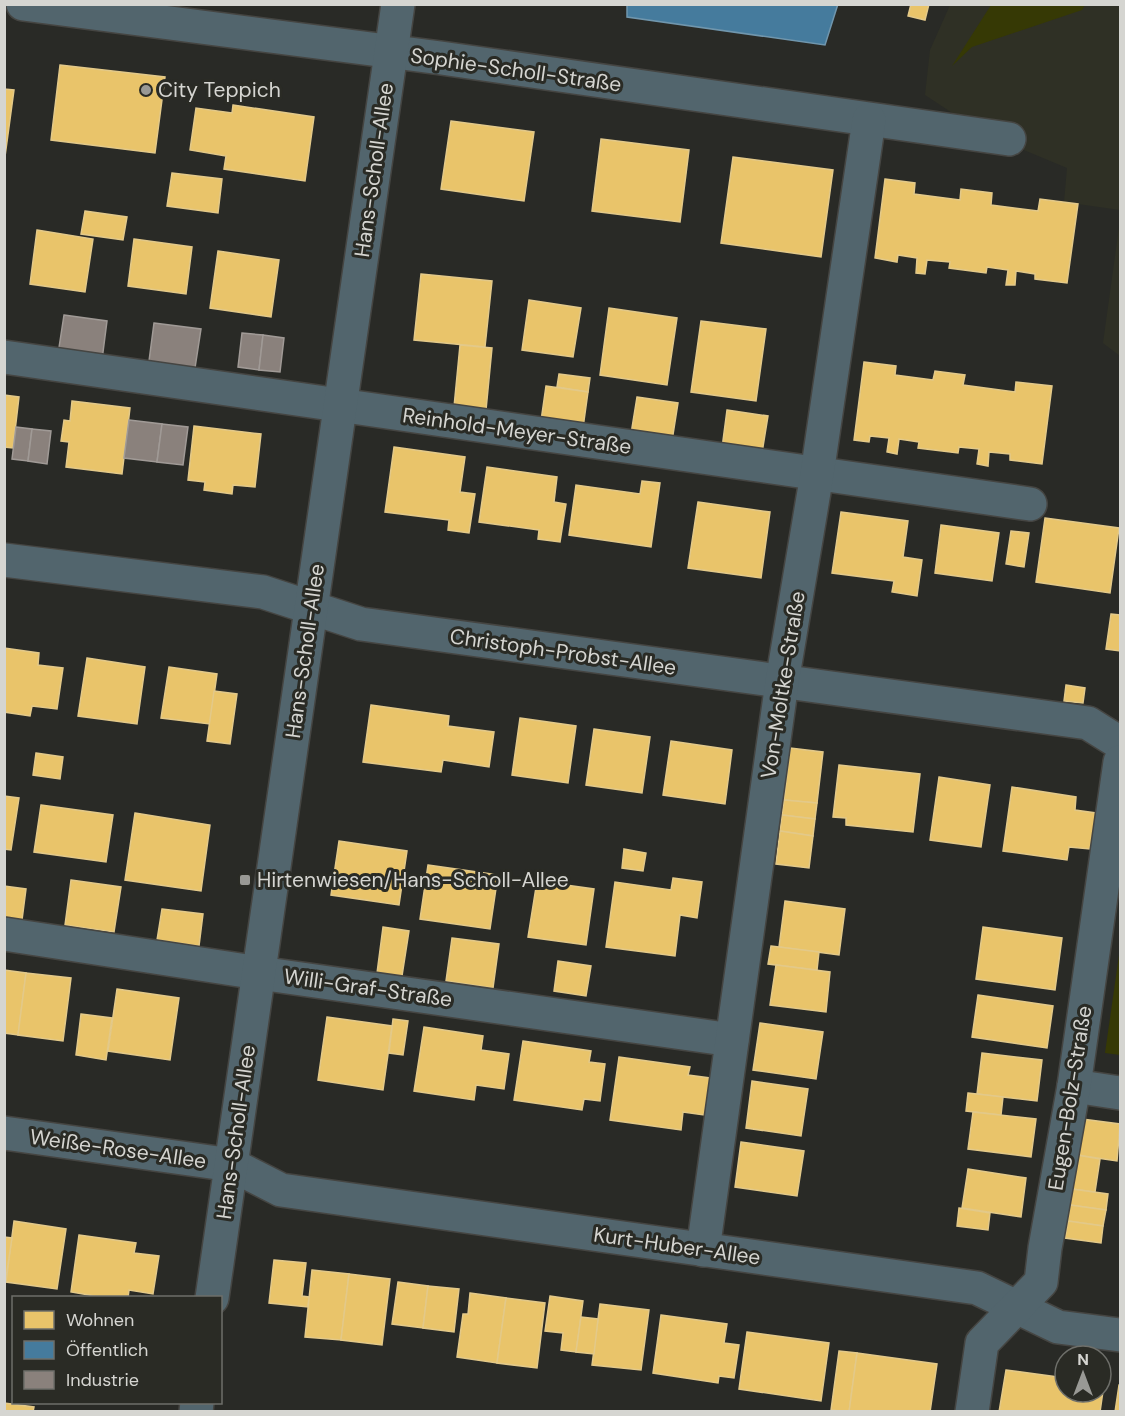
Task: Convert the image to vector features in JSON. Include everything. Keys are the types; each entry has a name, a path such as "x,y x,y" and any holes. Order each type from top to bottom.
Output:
{"street":[{"name":"Sophie-Scholl-Straße","path":"23,4 391,52 1009,139"},
{"name":"Hans-Scholl-Allee","path":"212,1296 398,4"},
{"name":"Von-Moltke-Straße","path":"703,1250 782,682 817,474 869,120"},
{"name":"Reinhold-Meyer-Straße","path":"4,357 1030,504"},
{"name":"Christoph-Probst-Allee","path":"4,560 263,592 361,624 1088,723 1120,743"},
{"name":"Eugen-Bolz-Straße","path":"972,1412 982,1343 1041,1282 1074,1086 1120,762"},
{"name":"Willi-Graf-Straße","path":"4,934 259,973 732,1040"},
{"path":"1074,1086 1120,1093"},
{"name":"Weiße-Rose-Allee","path":"4,1133 232,1165"},
{"name":"Kurt-Huber-Allee","path":"232,1165 281,1190 976,1288 1058,1327 1120,1335"}],"shaded area":[{"path":"950,5 1120,5 1120,210 1064,202 1067,168 981,132 925,95 930,50"},
{"path":"991,5 1085,5 1082,10 972,47 952,66"},
{"path":"1120,220 1120,356 1103,343"},
{"path":"1120,948 1120,1055 1105,1053"}],"building: Wohnen":[{"path":"911,4 929,4 925,20 908,16"},
{"path":"60,65 165,77 155,153 51,140"},
{"path":"4,89 14,90 4,164"},
{"path":"233,105 314,117 305,181 224,169 226,156 190,150 196,108 232,113"},
{"path":"451,121 534,132 524,201 441,189"},
{"path":"601,139 689,150 680,222 592,211"},
{"path":"733,157 833,170 821,257 721,243"},
{"path":"172,173 222,179 218,213 167,206"},
{"path":"885,179 915,183 914,194 960,200 961,189 992,193 991,205 1038,211 1040,199 1078,204 1067,283 1035,279 1035,274 1016,271 1015,285 1006,285 1008,270 987,267 986,273 949,268 950,262 927,260 925,274 916,273 917,258 898,255 897,262 875,258"},
{"path":"85,211 127,217 123,240 81,234"},
{"path":"37,230 93,239 85,292 30,284"},
{"path":"134,239 192,247 186,294 128,286"},
{"path":"218,251 279,260 271,317 210,308"},
{"path":"421,274 492,281 485,347 414,340"},
{"path":"529,300 581,308 573,357 522,350"},
{"path":"609,308 677,318 667,385 600,375"},
{"path":"701,321 766,329 756,401 691,392"},
{"path":"460,345 492,348 486,410 454,407"},
{"path":"864,362 896,366 895,375 933,380 935,371 965,375 963,385 1015,392 1016,382 1052,386 1042,464 1010,460 1010,454 989,452 988,466 977,464 979,449 959,447 958,453 918,448 919,442 899,439 897,454 887,452 889,438 870,436 869,442 854,440"},
{"path":"559,374 590,378 588,392 557,387"},
{"path":"546,386 588,392 583,428 541,421"},
{"path":"4,395 19,397 13,448 4,447"},
{"path":"637,397 678,403 672,441 631,434"},
{"path":"72,401 130,408 122,474 66,467 69,442 61,441 64,420 70,421"},
{"path":"727,410 768,416 762,453 722,448"},
{"path":"194,426 261,434 255,487 233,485 232,494 204,490 205,482 188,480"},
{"path":"394,447 465,457 460,492 475,494 469,533 448,530 449,520 385,512"},
{"path":"487,467 557,477 554,502 566,504 560,542 538,539 539,530 479,522"},
{"path":"642,481 660,483 651,547 569,535 576,485 640,494"},
{"path":"698,502 770,512 761,578 688,568"},
{"path":"841,512 908,521 903,557 922,560 917,596 892,592 894,581 832,573"},
{"path":"1045,518 1119,528 1110,593 1036,582"},
{"path":"941,525 999,533 992,581 935,573"},
{"path":"1011,531 1029,533 1024,567 1006,564"},
{"path":"1111,614 1120,615 1120,651 1106,649"},
{"path":"4,648 39,653 38,665 63,668 57,709 32,706 30,716 4,712"},
{"path":"87,658 145,667 137,724 78,716"},
{"path":"169,667 217,674 210,724 161,718"},
{"path":"1066,685 1085,688 1083,703 1064,701"},
{"path":"214,691 237,694 230,744 207,741"},
{"path":"371,705 449,716 448,726 494,732 489,767 443,760 441,772 363,762"},
{"path":"520,718 576,726 568,783 512,775"},
{"path":"594,729 650,737 642,793 586,785"},
{"path":"671,741 732,750 725,804 663,795"},
{"path":"790,748 823,752 817,803 784,800"},
{"path":"36,753 63,757 60,779 33,775"},
{"path":"839,765 920,774 913,832 846,825 846,818 833,817"},
{"path":"939,777 990,785 981,847 930,840"},
{"path":"1012,787 1076,797 1075,810 1096,813 1090,849 1069,847 1067,860 1003,851"},
{"path":"4,796 19,798 11,850 4,849"},
{"path":"784,800 817,803 815,819 782,815"},
{"path":"41,805 113,815 106,862 34,852"},
{"path":"135,813 210,825 201,891 125,880"},
{"path":"782,815 815,819 813,836 780,831"},
{"path":"780,831 813,836 809,868 776,864"},
{"path":"339,841 407,851 399,905 331,895"},
{"path":"624,849 646,853 643,871 622,868"},
{"path":"428,865 498,875 490,929 420,919"},
{"path":"673,878 702,882 697,918 680,915 675,956 606,947 615,882 671,890"},
{"path":"71,880 121,887 114,932 65,925"},
{"path":"537,881 594,889 586,945 528,937"},
{"path":"4,886 26,889 22,920 4,918"},
{"path":"785,901 845,909 839,955 779,947"},
{"path":"162,909 203,914 199,946 157,940"},
{"path":"383,927 409,931 402,976 377,973"},
{"path":"983,927 1062,938 1055,990 976,979"},
{"path":"452,938 499,944 493,988 446,981"},
{"path":"771,946 819,952 817,970 768,964"},
{"path":"558,961 591,966 586,996 554,991"},
{"path":"776,965 830,972 826,1012 770,1005"},
{"path":"4,970 26,973 18,1035 4,1033"},
{"path":"26,973 71,978 63,1041 18,1035"},
{"path":"117,989 179,998 170,1060 108,1051"},
{"path":"978,995 1053,1006 1047,1048 972,1037"},
{"path":"81,1014 112,1018 106,1060 76,1055"},
{"path":"327,1017 392,1026 383,1090 318,1080"},
{"path":"393,1019 408,1021 403,1055 389,1053"},
{"path":"760,1023 823,1032 816,1079 753,1070"},
{"path":"424,1027 483,1036 481,1050 509,1054 504,1089 476,1085 474,1100 414,1091"},
{"path":"523,1041 591,1051 589,1062 605,1064 600,1101 584,1099 582,1110 514,1100"},
{"path":"982,1053 1042,1060 1037,1101 977,1094"},
{"path":"619,1057 690,1067 688,1075 710,1078 704,1115 683,1112 681,1130 610,1120"},
{"path":"752,1081 808,1089 801,1136 746,1128"},
{"path":"968,1093 1003,1097 1001,1115 966,1111"},
{"path":"973,1112 1036,1119 1031,1157 968,1149"},
{"path":"1082,1119 1120,1124 1117,1161 1077,1155"},
{"path":"741,1142 804,1151 797,1196 735,1187"},
{"path":"1077,1155 1100,1159 1095,1192 1072,1189"},
{"path":"968,1169 1026,1178 1021,1217 962,1208"},
{"path":"1072,1189 1108,1194 1106,1210 1070,1205"},
{"path":"1070,1205 1106,1210 1103,1226 1068,1221"},
{"path":"959,1208 990,1213 988,1230 957,1226"},
{"path":"14,1221 66,1229 57,1289 6,1282"},
{"path":"1068,1221 1103,1226 1101,1243 1065,1238"},
{"path":"79,1235 136,1243 134,1253 159,1256 153,1294 129,1290 128,1296 94,1296 71,1292"},
{"path":"4,1237 12,1238 6,1277 4,1277"},
{"path":"274,1260 306,1263 302,1296 309,1297 308,1307 269,1303"},
{"path":"312,1270 349,1274 341,1340 305,1337"},
{"path":"349,1274 390,1279 382,1345 341,1340"},
{"path":"398,1282 428,1286 423,1328 392,1324"},
{"path":"428,1286 459,1289 454,1332 423,1328"},
{"path":"470,1293 506,1298 497,1363 457,1357 463,1314 468,1314"},
{"path":"550,1296 583,1301 576,1352 561,1350 563,1333 545,1331"},
{"path":"506,1298 545,1303 537,1368 497,1363"},
{"path":"600,1304 649,1310 641,1370 592,1365"},
{"path":"661,1315 727,1324 724,1343 739,1345 734,1378 719,1376 718,1383 653,1373"},
{"path":"581,1317 598,1319 594,1354 576,1352"},
{"path":"747,1332 829,1343 821,1401 739,1389"},
{"path":"839,1351 857,1353 849,1412 831,1410"},
{"path":"857,1353 937,1364 930,1412 849,1412"},
{"path":"1006,1370 1053,1376 1053,1404 1101,1404 1100,1412 999,1412"},
{"path":"1119,1385 1120,1412 1115,1412"},
{"path":"4,1403 34,1407 33,1412 4,1412"}],"building: Öffentlich":[{"path":"627,4 838,4 825,45 627,17"}],"building: Industrie":[{"path":"64,315 107,321 102,360 58,354"},
{"path":"154,323 201,329 195,368 149,361"},
{"path":"242,333 263,335 259,370 238,367"},
{"path":"263,335 284,338 280,372 259,370"},
{"path":"129,420 162,424 157,462 124,458"},
{"path":"162,424 188,427 183,465 157,462"},
{"path":"16,427 32,429 28,461 12,459"},
{"path":"32,429 51,431 47,464 28,461"}],"place":[{"name":"City Teppich","path":"146,90"},
{"name":"Hirtenwiesen/Hans-Scholl-Allee","path":"245,880"}]}
